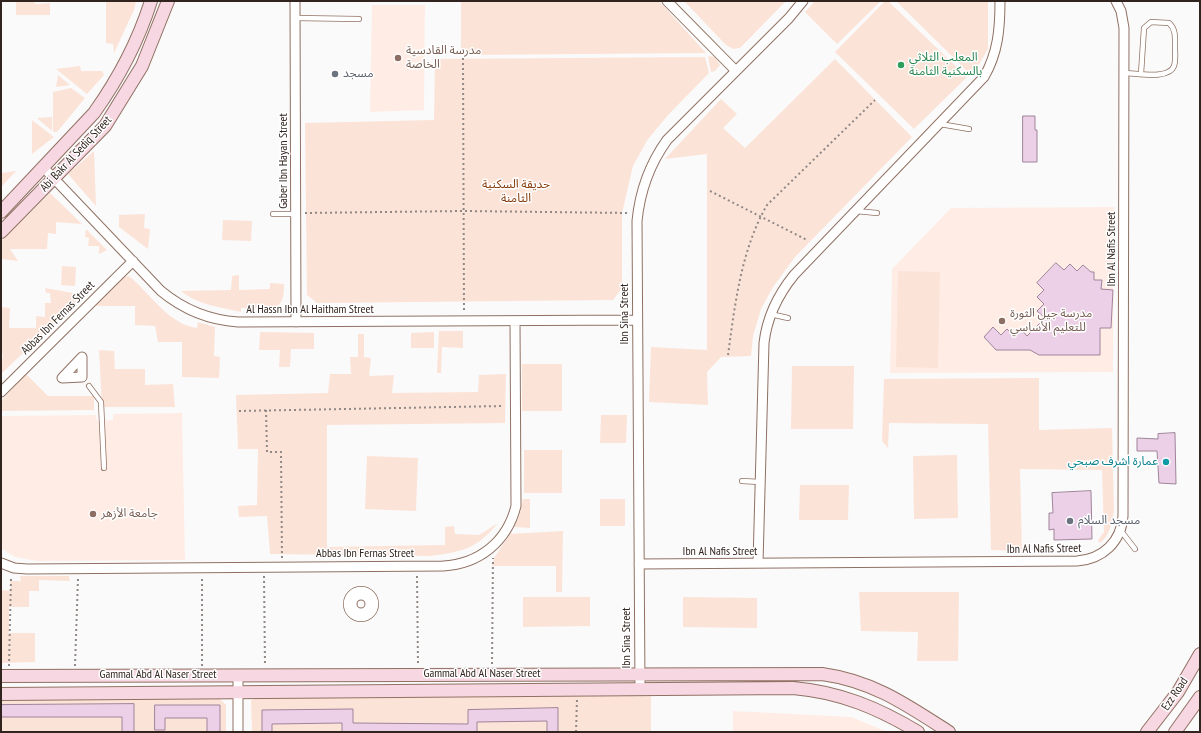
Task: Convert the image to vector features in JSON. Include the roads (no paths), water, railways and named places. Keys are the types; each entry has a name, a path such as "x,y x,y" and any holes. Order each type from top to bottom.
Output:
{"main road":[{"name":"Abi Bakr Al Sediq Street","path":"1,212 44,168 94,113 128,58 151,1"},
{"name":"Abi Bakr Al Sediq Street","path":"1,232 105,126 142,66 168,1"},
{"name":"Ezz Road","path":"1147,732 1178,692 1200,654"},
{"name":"Gammal Abd Al Naser Street","path":"5,676 808,673 837,676 865,683 889,694 949,732"},
{"name":"Gammal Abd Al Naser Street","path":"1,694 782,688 816,690 862,702 918,732"},
{"name":"Ezz Road","path":"1175,732 1200,696"}],"street":[{"name":"Gaber Ibn Hayan Street","path":"295,1 296,322"},
{"path":"667,1 736,70"},
{"name":"Ibn Sina Street","path":"640,689 637,320 638,213 644,184 660,150 667,140 789,18 803,1"},
{"path":"758,563 764,343 770,314 786,285 978,85 989,69 999,38 1000,1"},
{"name":"Ibn Al Nafis Street","path":"639,564 1086,560 1108,550 1113,545 1121,531 1123,516 1124,28 1121,11 1116,1"},
{"name":"Al Hassn Ibn Al Haitham Street","path":"44,168 170,299 202,316 238,322 637,320"},
{"name":"Abbas Ibn Fernas Street","path":"1,392 132,261"},
{"name":"Abbas Ibn Fernas Street","path":"1,563 27,570 417,566 461,564 478,558 493,547 510,524 518,497 515,321"},
{"path":"238,675 238,732"}],"lane":[{"path":"295,18 359,19"},
{"path":"1124,73 1141,74 1164,75 1174,68 1175,32 1169,23 1151,22 1144,28 1141,74"},
{"path":"940,124 969,129"},
{"path":"856,211 877,213"},
{"path":"273,214 296,214"},
{"path":"770,314 788,318"},
{"path":"89,386 101,402 104,468"},
{"path":"742,481 760,482"},
{"path":"1121,531 1135,549"},
{"path":"358,590 364,590 372,595 375,605 372,614 368,617 358,619 349,614 346,604 350,594 358,590"}],"place":[{"name":"مدرسة القادسية الخاصة","path":"398,58"},
{"name":"المعلب الثلاثي بالسكنية الثامنة","path":"901,65"},
{"name":"مسجد","path":"335,74"},
{"name":"مدرسة جيل الثورة للتعليم الأساسي","path":"1002,321"},
{"name":"عمارة اشرف صبحي","path":"1166,462"},
{"name":"جامعة الأزهر","path":"93,514"},
{"name":"مسجد السلام","path":"1070,521"}],"park label":[{"name":"حديقة السكنية الثامنة","path":"516,192"}]}
